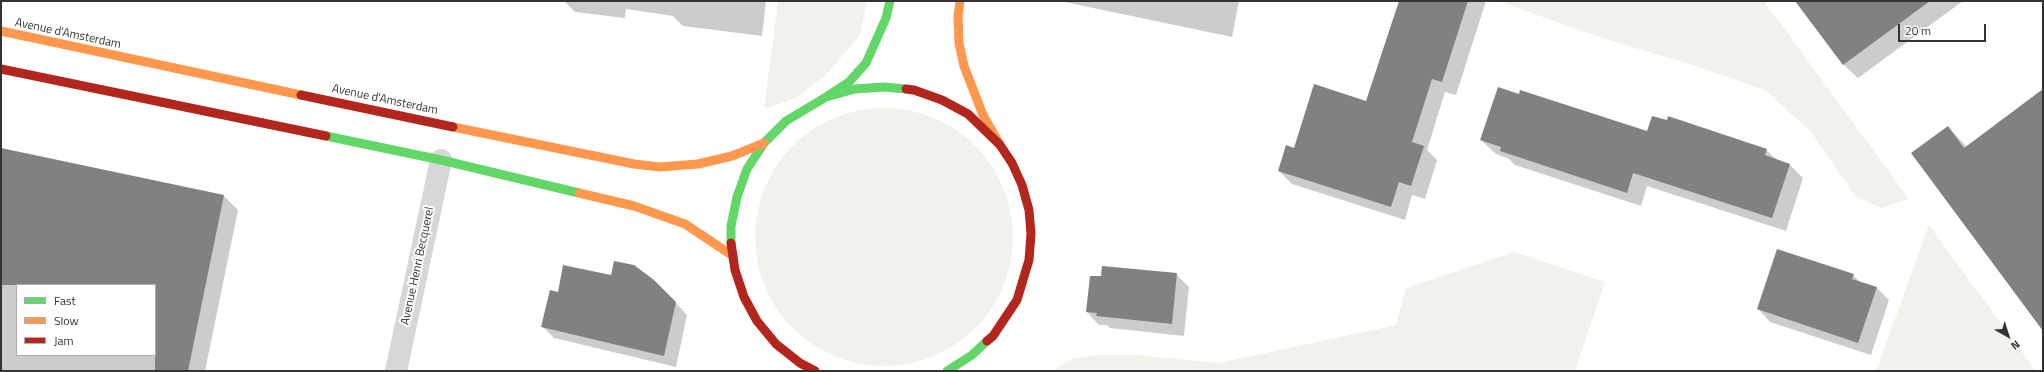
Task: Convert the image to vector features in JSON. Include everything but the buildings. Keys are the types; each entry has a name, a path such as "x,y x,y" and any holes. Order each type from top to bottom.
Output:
{"main road":[{"path":"785,365 744,297 732,256 731,226 736,197 747,169 764,143 786,121 849,82 866,62 877,41 886,18 890,1"},
{"path":"947,371 983,346 1002,325 1016,300 1029,260 1030,222 1026,197 1017,174 980,109 964,66 959,43 958,16 960,1"},
{"name":"Avenue d'Amsterdam","path":"1,31 634,164 660,167 698,164 732,156 764,143"},
{"path":"1,69 441,160 634,206 660,215 701,233 732,256"},
{"path":"826,97 855,89 870,87 914,90 942,100 968,114 991,134 1000,145"},
{"path":"765,332 787,354 815,371"},
{"path":"951,371 960,363"}],"street":[{"name":"Avenue Henri Becquerel","path":"396,371 441,160"}],"shaded area":[{"path":"778,1 867,1 860,35 826,75 794,99 764,109"},
{"path":"1498,1 1764,1 1909,199 1881,208 1855,196 1811,132 1765,90 1692,65 1599,37"},
{"path":"871,108 897,108 922,113 945,123 966,137 984,155 998,176 1008,199 1013,224 1013,250 1008,275 998,298 984,319 966,337 945,351 922,361 897,366 871,366 846,361 823,351 802,337 784,319 770,298 760,275 755,250 755,224 760,199 770,176 784,155 802,137 823,123 846,113"},
{"path":"1929,225 1947,250 2036,371 1876,371"},
{"path":"1514,252 1605,282 1575,371 1053,371 1072,359 1097,355 1135,355 1219,363 1396,325 1406,288"}],"traffic: fast":[{"path":"826,97 849,82 866,63 886,18 890,1"},
{"path":"731,243 731,226 737,197 747,169 764,143 786,121 826,97 855,89 884,87 906,89"},
{"path":"326,136 441,160 579,193"},
{"path":"947,371 972,355 987,341"}],"traffic: slow":[{"path":"960,1 958,17 959,43 964,66 983,115 1000,145"},
{"path":"1,31 301,95"},
{"path":"453,127 634,164 660,167 698,164 732,156 764,143"},
{"path":"579,193 634,206 685,224 733,256"}],"traffic: jam":[{"path":"1,69 326,136"},
{"path":"906,89 914,90 942,100 968,114 1000,145 1012,163 1022,185 1029,210 1031,234 1029,260 1017,300 993,336 987,341"},
{"path":"301,95 453,127"},
{"path":"731,243 735,270 744,297 757,321 776,344 800,363 815,371"}]}
